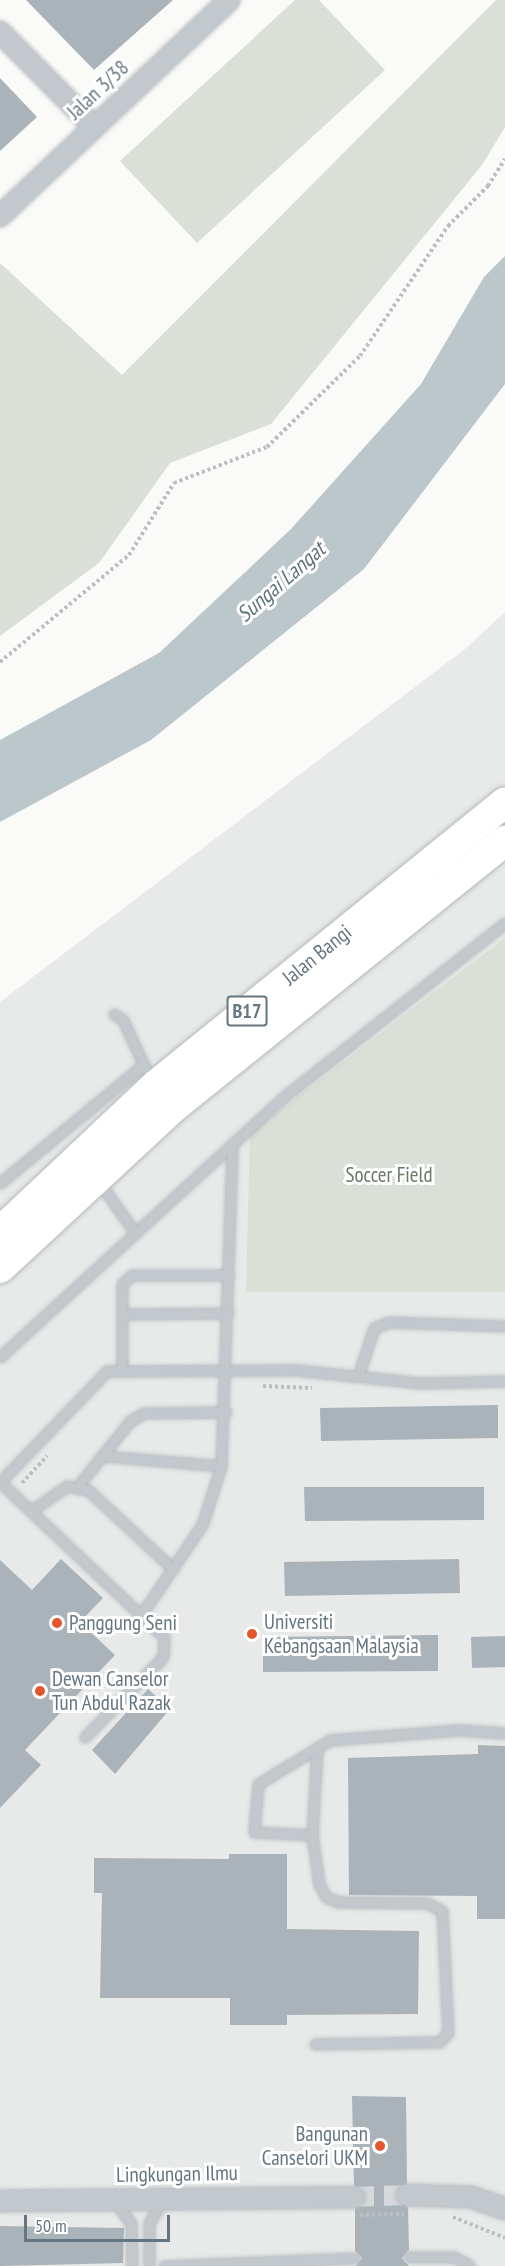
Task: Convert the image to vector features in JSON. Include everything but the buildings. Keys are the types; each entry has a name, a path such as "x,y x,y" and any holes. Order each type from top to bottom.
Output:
{"main road":[{"name":"Jalan Bangi","path":"0,1232 150,1075 505,802"},
{"name":"Jalan Bangi","path":"0,1268 93,1176 505,841"}],"street":[{"name":"Jalan 3/38","path":"0,216 224,2"},
{"path":"0,32 93,126"},
{"path":"407,2195 471,2197 505,2209"},
{"name":"Lingkungan Ilmu","path":"0,2201 354,2197"}],"lane":[{"path":"0,1357 232,1144 505,923"},
{"path":"0,1184 150,1075 123,1020 114,1014"},
{"path":"141,1615 202,1525 221,1466 228,1370 232,1144"},
{"path":"93,1176 134,1232"},
{"path":"123,1368 122,1284 132,1275 229,1275"},
{"path":"122,1314 228,1313"},
{"path":"358,1376 374,1328 389,1322 505,1326"},
{"path":"85,1737 163,1657 164,1637 0,1482 96,1377 123,1368 358,1376 420,1383 505,1381"},
{"path":"31,1511 59,1490 78,1486 130,1421 144,1413 226,1412"},
{"path":"103,1456 221,1466"},
{"path":"78,1486 173,1569"},
{"path":"312,1834 254,1832 258,1784 330,1740 459,1730 505,1733"},
{"path":"315,2044 439,2042 448,2033 442,1911 427,1903 338,1902 326,1897 312,1834 317,1749"},
{"path":"111,2198 131,2223 132,2266"},
{"path":"149,2266 149,2223 165,2198"},
{"path":"409,2257 454,2257 470,2266"},
{"path":"164,2266 355,2258"}],"path":[{"path":"0,662 129,555 174,483 267,447 360,356 448,226 488,186 505,159"}],"shaded area":[{"name":"Universiti Kebangsaan Malaysia","path":"505,612 505,2266 0,2266 0,1002 465,649"}],"green space":[{"path":"295,0 319,0 385,70 197,243 120,161"},
{"path":"496,0 505,0 505,127 482,165 271,424 170,463 99,563 0,636 0,263 122,375"},
{"name":"Soccer Field","path":"505,938 505,1292 246,1292 250,1133"}],"water":[{"name":"Sungai Langat","path":"505,256 505,384 364,569 151,740 0,822 0,740 159,653 291,529 421,384 484,277"}],"tunnel":[{"path":"354,2197 407,2195"}],"place":[{"name":"Panggung Seni","path":"57,1623"},
{"name":"Universiti Kebangsaan Malaysia","path":"252,1634"},
{"name":"Dewan Canselor Tun Abdul Razak","path":"40,1691"},
{"name":"Bangunan Canselori UKM","path":"380,2146"}]}
